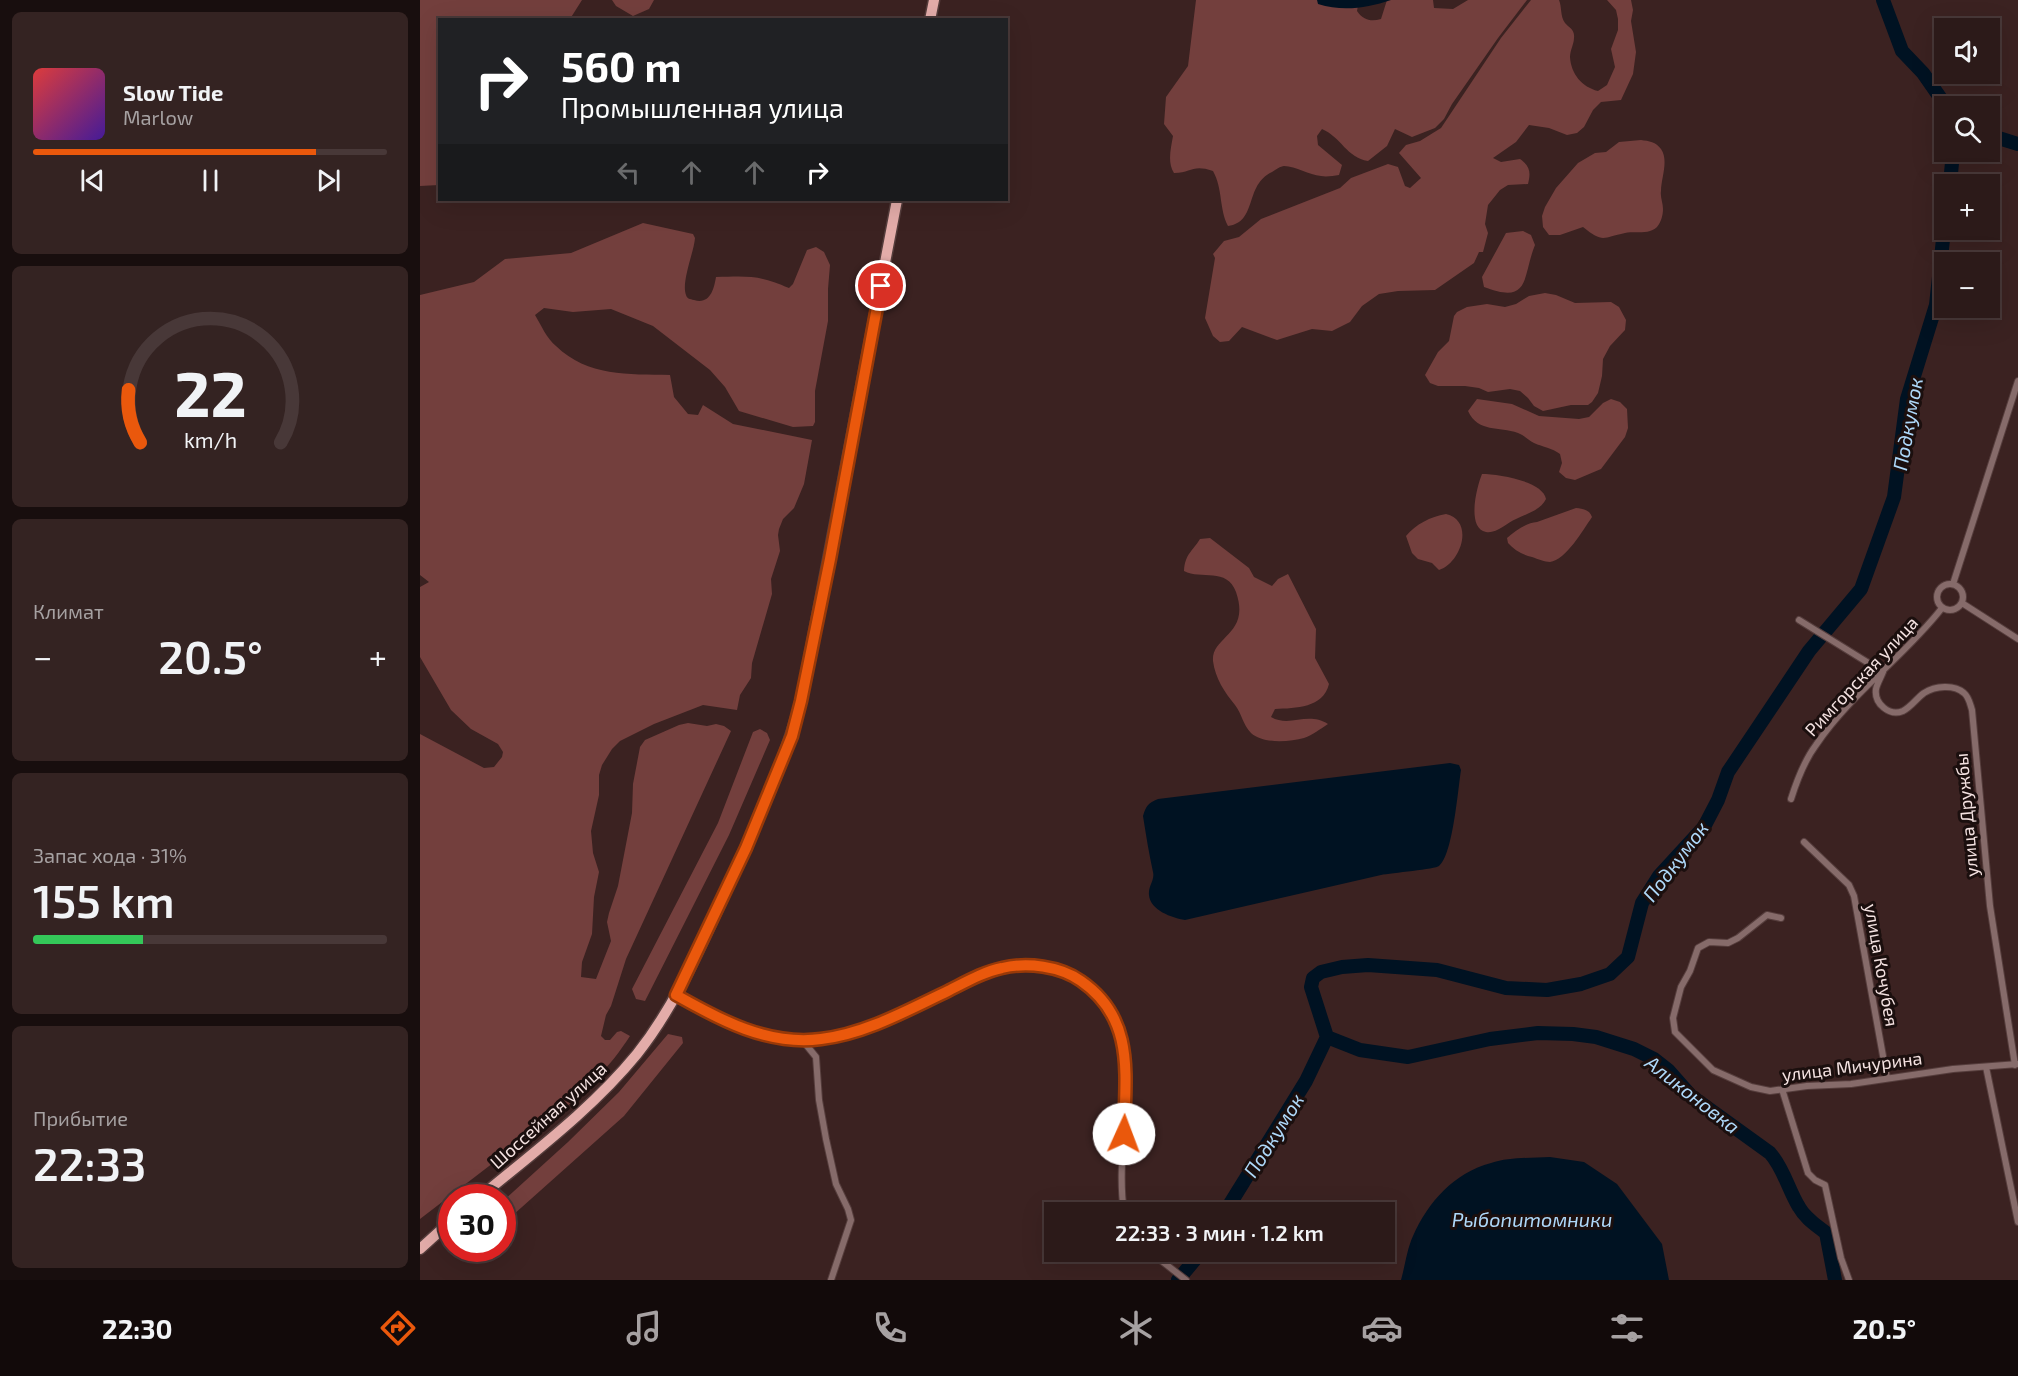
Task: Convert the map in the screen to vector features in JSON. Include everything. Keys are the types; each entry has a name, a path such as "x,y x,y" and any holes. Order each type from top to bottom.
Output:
{"main road":[{"path":"930,18 934,0"},
{"name":"Шоссейная улица","path":"495,1184 596,1099 639,1052 676,995 746,848 792,736 830,559 897,201"},
{"path":"420,1249 438,1233"}],"street":[{"path":"1953,584 2018,381"},
{"path":"1953,584 1962,591 1962,603 1953,610 1942,608 1937,600 1938,591 1944,585 1953,584"},
{"path":"1962,603 2018,639"},
{"name":"Римгорская улица","path":"1791,799 1799,775 1816,745 1861,692 1925,629 1942,608"},
{"path":"1799,620 1883,672"},
{"name":"улица Дружбы","path":"1883,672 1876,690 1877,701 1894,713 1903,711 1924,693 1934,688 1955,689 1964,693 1969,700 1972,710 1990,906 2017,1064"},
{"name":"улица Кочубея","path":"1804,842 1849,885 1854,896 1887,1078"},
{"name":"улица Мичурина","path":"1780,918 1767,915 1728,943 1709,942 1698,948 1682,987 1673,1018 1675,1032 1713,1070 1751,1087 1770,1091 1851,1084 2017,1064"},
{"path":"676,995 739,1028 763,1035 803,1041 822,1039 862,1029 980,975 1005,967 1044,967 1077,978 1093,989 1113,1014 1124,1052 1127,1073 1122,1178 1123,1202"},
{"path":"803,1041 816,1057 819,1100 826,1139 836,1184 848,1209 850,1220 832,1279"},
{"path":"1986,1066 2018,1222"},
{"path":"1782,1089 1808,1173 1825,1185 1841,1258 1849,1280"},
{"path":"1162,1262 1186,1280"}],"shaded area":[{"path":"420,0 582,0 571,18 438,18 438,185 420,186"},
{"path":"612,0 654,0 649,9 633,16 616,6"},
{"path":"1196,0 1359,0 1357,11 1359,14 1368,20 1374,20 1381,19 1387,0 1433,0 1434,8 1453,9 1468,0 1527,0 1498,38 1444,119 1435,128 1412,137 1395,129 1387,146 1368,161 1349,152 1322,129 1317,136 1318,145 1342,165 1339,175 1323,176 1289,166 1280,167 1263,178 1258,185 1244,218 1228,226 1213,171 1196,169 1174,173 1170,160 1173,136 1164,124 1166,97 1188,66"},
{"path":"1531,0 1559,0 1563,20 1574,35 1570,57 1575,74 1582,83 1598,91 1607,85 1615,67 1611,49 1618,30 1618,19 1616,10 1607,0 1631,0 1633,10 1631,21 1636,52 1633,74 1621,100 1601,102 1593,110 1584,127 1577,133 1567,135 1549,128 1529,125 1516,142 1493,158 1501,162 1520,159 1528,167 1529,180 1528,184 1508,185 1500,190 1488,205 1485,224 1488,233 1483,252 1479,252 1474,263 1435,290 1379,294 1362,306 1350,322 1332,331 1312,329 1277,340 1242,327 1229,341 1220,342 1213,336 1205,318 1215,258 1213,254 1224,241 1239,237 1261,219 1340,188 1351,178 1388,164 1398,167 1405,186 1410,188 1421,178 1399,153 1406,145 1420,141 1441,128 1501,38"},
{"path":"1641,140 1657,145 1664,159 1661,186 1663,211 1657,227 1646,232 1625,233 1607,238 1599,237 1583,227 1560,235 1549,235 1543,227 1542,216 1545,207 1556,188 1578,163 1595,153 1606,152 1619,142"},
{"path":"643,223 693,234 695,238 685,289 688,298 699,301 710,295 716,277 754,277 789,288 793,284 807,250 816,247 824,252 830,265 828,321 815,391 815,422 813,426 793,427 739,411 725,387 710,370 653,326 611,309 573,312 544,308 535,315 553,343 568,356 581,363 609,372 670,375 674,397 688,414 698,415 703,405 733,424 812,440 804,484 794,508 783,519 779,529 780,551 771,579 772,594 752,663 751,678 740,695 737,710 703,705 654,724 620,741 602,765 599,775 599,795 591,831 593,853 599,872 594,897 592,934 582,962 581,977 596,979 611,941 607,922 618,886 632,813 633,784 640,747 645,740 688,723 707,726 716,724 731,731 626,959 606,1015 601,1036 605,1040 610,1040 621,1031 630,1036 610,1064 582,1087 583,1092 565,1108 466,1184 438,1184 438,1205 420,1219 420,734 484,768 494,767 503,752 498,744 471,729 451,710 420,657 420,587 429,582 420,575 420,295 474,282 505,259 571,253"},
{"path":"1523,231 1531,235 1535,245 1522,285 1510,293 1484,287 1482,277 1506,233"},
{"path":"1545,293 1575,303 1611,302 1619,307 1626,320 1625,330 1610,346 1603,359 1598,393 1592,402 1588,405 1571,405 1543,411 1534,406 1520,391 1510,389 1488,392 1479,388 1438,386 1430,383 1425,375 1438,352 1449,341 1454,316 1457,312 1467,307 1487,304 1505,307 1516,304 1529,296"},
{"path":"1477,399 1512,404 1539,416 1579,419 1589,417 1603,403 1611,399 1620,402 1627,409 1628,428 1625,437 1601,469 1575,480 1566,478 1559,472 1562,463 1560,454 1557,452 1534,443 1518,433 1477,423 1468,411"},
{"path":"1482,474 1498,475 1529,483 1543,493 1546,499 1533,511 1498,530 1486,532 1476,523 1475,515 1476,497"},
{"path":"1576,508 1587,511 1592,517 1574,544 1556,560 1548,562 1525,555 1508,543 1507,538 1517,530"},
{"path":"1446,514 1455,518 1460,525 1462,542 1453,559 1439,570 1432,563 1418,559 1412,553 1406,536 1424,522"},
{"path":"1210,538 1249,568 1254,577 1272,586 1278,579 1288,574 1316,629 1315,658 1329,684 1326,692 1321,698 1308,705 1275,709 1271,717 1285,721 1313,719 1328,724 1304,738 1284,741 1256,737 1248,730 1237,708 1221,685 1214,667 1214,653 1235,626 1239,606 1236,592 1226,579 1184,571 1187,557 1200,539"},
{"path":"760,729 767,733 770,740 729,835 645,1001 636,999 632,989 718,823 753,732"},
{"path":"668,1034 682,1037 683,1043 624,1116 516,1212 516,1189 619,1092"}],"water":[{"path":"1317,0 1391,0 1364,7 1337,8 1318,4"},
{"path":"1450,763 1459,765 1461,770 1451,836 1444,859 1439,866 1381,875 1185,920 1162,912 1150,900 1149,892 1153,875 1143,816 1148,805 1155,800"},
{"name":"Рыбопитомники","path":"1550,1157 1584,1162 1617,1184 1662,1244 1669,1280 1401,1280 1413,1236 1426,1212 1444,1190 1465,1174 1498,1161"}],"waterway":[{"name":"Подкумок","path":"1883,0 1902,51 1923,73 1939,96"},
{"path":"2000,138 2018,144"},
{"name":"Подкумок","path":"1951,174 1952,162"},
{"name":"Подкумок","path":"1231,1202 1306,1081 1327,1037 1311,987 1313,978 1321,972 1342,967 1368,965 1437,970 1506,988 1547,990 1581,984 1610,974 1628,957 1642,903 1659,876 1704,827 1718,800 1728,772 1809,651 1861,589 1894,497 1907,399 1936,305 1943,240"},
{"name":"Аликоновка","path":"1327,1037 1360,1050 1408,1057 1490,1039 1538,1033 1596,1037 1634,1049 1654,1059 1668,1070 1691,1096 1770,1153 1779,1166 1801,1211 1826,1233 1835,1280"},
{"name":"Подкумок","path":"1178,1280 1193,1262"}],"route":[{"path":"881,286 830,559 792,736 746,848 676,995 739,1028 763,1035 803,1041 839,1036 862,1029 980,975 1005,967 1019,965 1044,967 1064,972 1093,989 1113,1014 1120,1033 1127,1073 1124,1134"}]}
